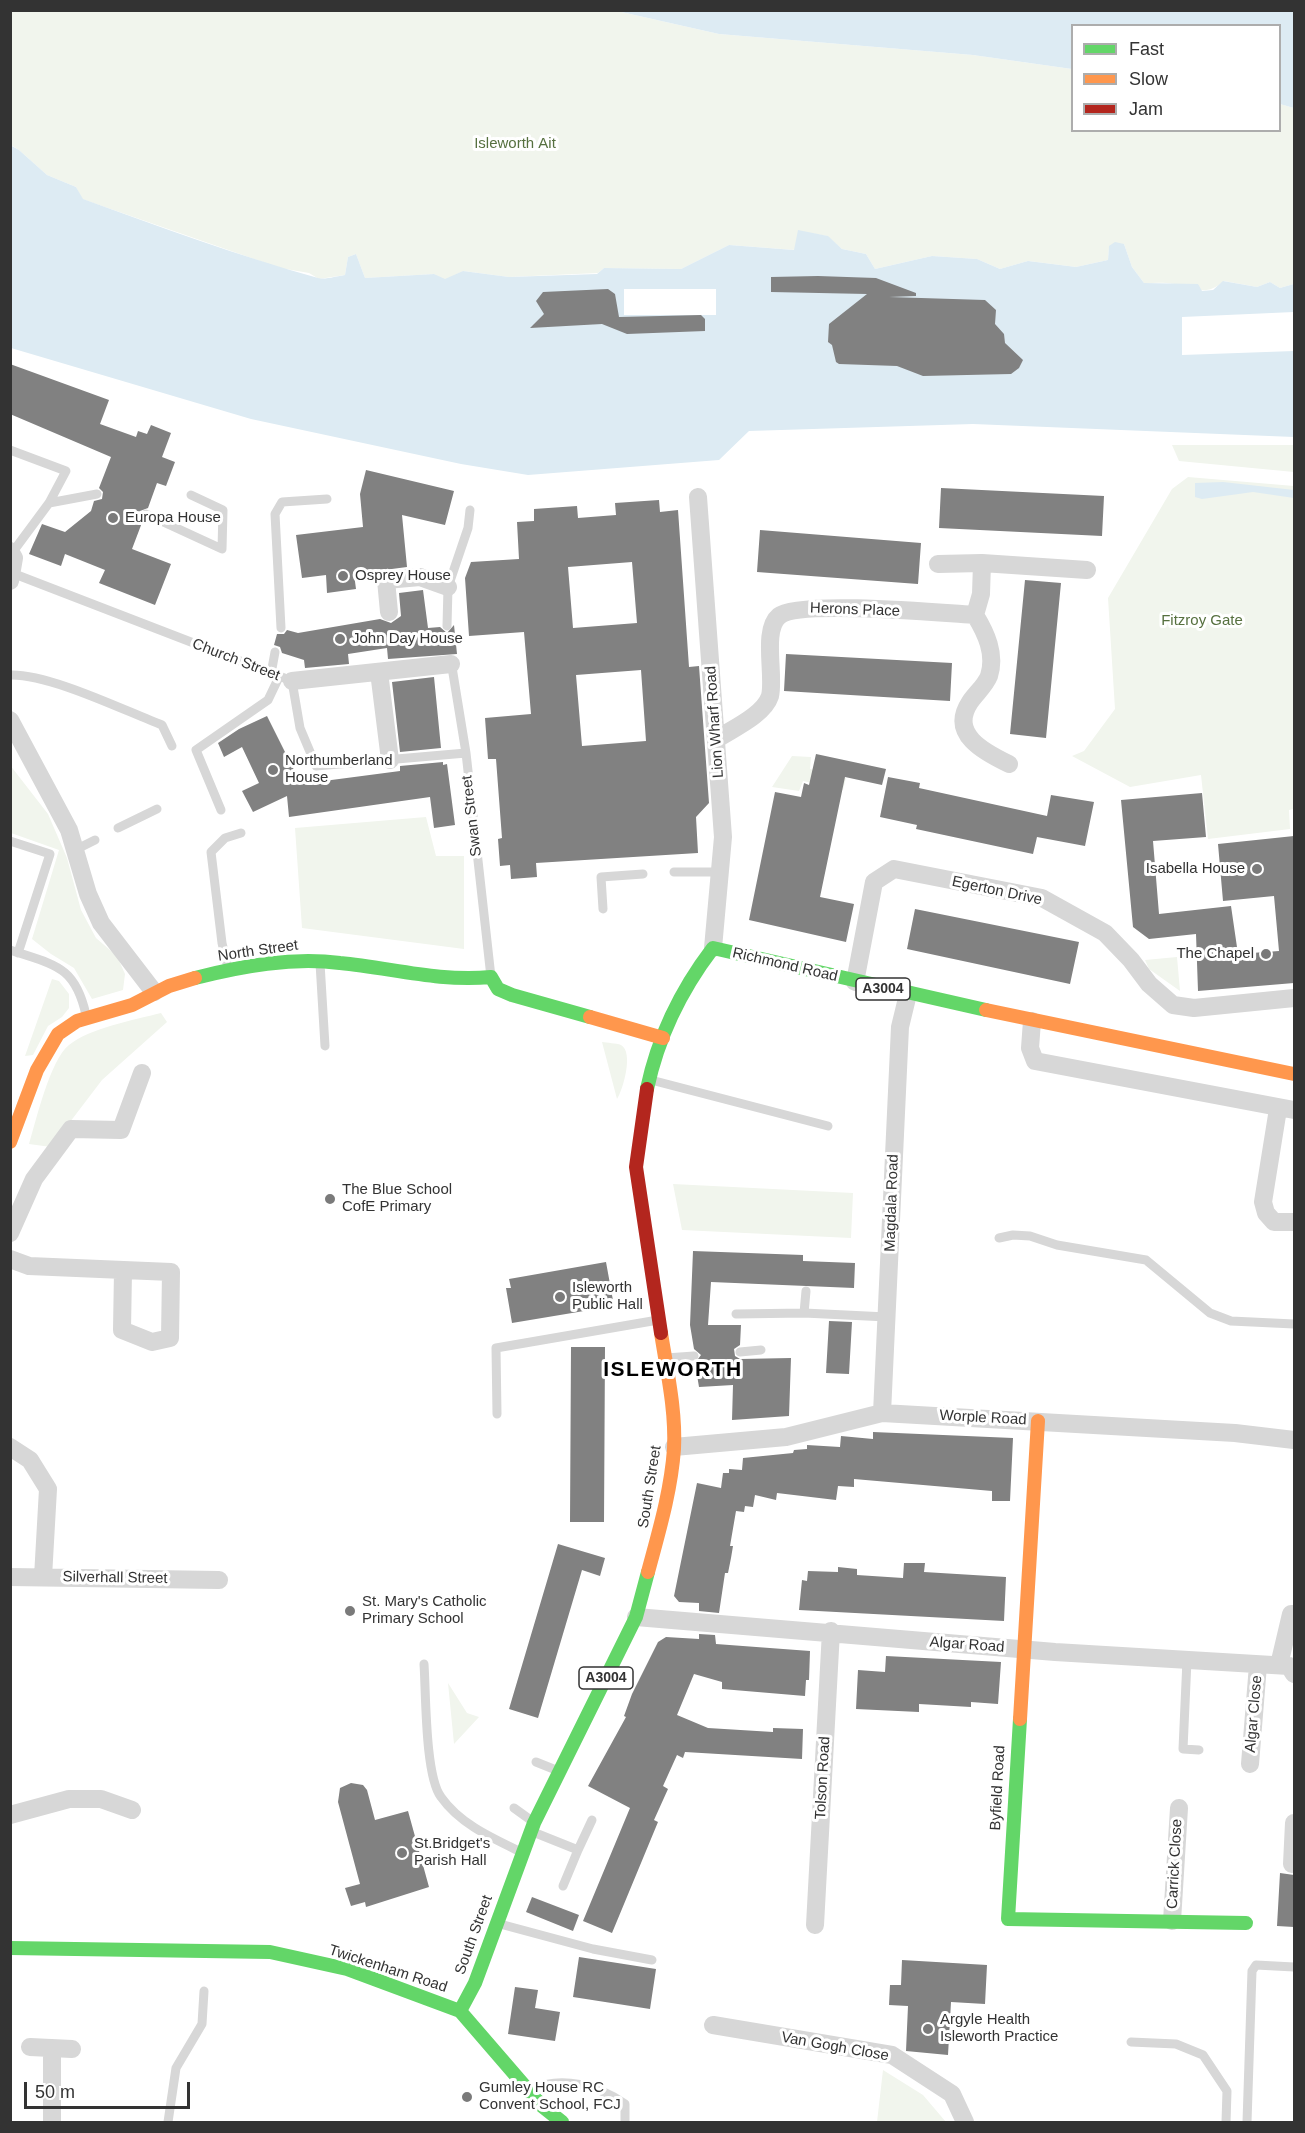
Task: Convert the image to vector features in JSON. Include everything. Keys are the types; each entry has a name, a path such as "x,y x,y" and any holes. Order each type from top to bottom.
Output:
{"main road":[{"name":"Richmond Road","path":"713,948 1032,1021 1294,1074"},
{"name":"South Street","path":"460,2011 475,1983 520,1852 636,1617 660,1532 669,1492 674,1447 672,1397 636,1167 638,1132 648,1079 663,1038 696,967 713,948"},
{"name":"North Street","path":"10,1142 49,1048 59,1034 87,1017 142,1001 154,992 229,971 285,962 320,960 451,981 490,977"},
{"path":"490,977 498,989 505,992 663,1038"},
{"name":"Byfield Road","path":"1038,1420 1022,1649 1008,1919 1246,1923"},
{"name":"Twickenham Road","path":"10,1948 270,1952 347,1969 460,2011 528,2090 562,2122"}],"street":[{"name":"Lion Wharf Road","path":"698,497 723,837 713,948"},
{"name":"Church Street","path":"11,552 11,577"},
{"path":"938,564 982,563 1087,570"},
{"path":"982,563 981,594 975,615 983,628 991,650 990,673 965,710 962,725 971,742 1009,764"},
{"path":"389,612 387,580 420,577 448,587"},
{"name":"Herons Place","path":"717,739 760,710 770,697 772,627 778,617 789,610 822,608 975,615"},
{"path":"281,677 379,672 451,660"},
{"path":"379,672 390,760"},
{"path":"10,720 77,849 88,894 101,923 154,992"},
{"name":"Egerton Drive","path":"855,982 874,882 894,869 1042,898 1105,933 1131,960 1149,984 1173,1005 1194,1008 1294,998"},
{"name":"Magdala Road","path":"882,1413 900,1027 908,994"},
{"path":"1032,1021 1030,1048 1035,1061 1286,1110 1263,1202 1266,1213 1274,1222 1294,1222"},
{"path":"10,1233 34,1179 71,1129 121,1130 142,1073"},
{"path":"10,1259 29,1266 123,1271"},
{"name":"Worple Road","path":"674,1447 775,1439 882,1413 1038,1420 1235,1433 1294,1440"},
{"path":"10,1447 30,1460 48,1489 43,1577"},
{"name":"Silverhall Street","path":"10,1577 219,1580"},
{"path":"1287,1670 1291,1614 1294,1614"},
{"name":"Algar Road","path":"636,1617 831,1631 1022,1649 1258,1665 1287,1670"},
{"name":"Tolson Road","path":"815,1926 831,1631"},
{"name":"Algar Close","path":"1250,1764 1258,1665"},
{"path":"10,1815 69,1799 101,1798 132,1810"},
{"name":"Carrick Close","path":"1172,1921 1179,1808"},
{"path":"1292,1864 1294,1822"},
{"name":"Van Gogh Close","path":"714,2025 892,2055 952,2094 965,2122"},
{"path":"30,2047 72,2049"},
{"path":"51,2122 52,2048"}],"lane":[{"path":"10,450 66,471 50,503 11,552"},
{"path":"50,503 97,494"},
{"path":"146,514 222,549 223,510 190,495"},
{"path":"280,628 275,514 282,502 327,499"},
{"path":"447,626 448,587 468,528 470,510"},
{"name":"Church Street","path":"11,577 281,677 316,766 466,753"},
{"path":"221,810 196,750 268,700 281,677 275,652"},
{"name":"Swan Street","path":"451,660 466,753 490,977"},
{"path":"10,675 27,675 52,683 162,725 172,746"},
{"path":"118,828 157,809"},
{"path":"229,971 222,943 211,852 225,838 241,834"},
{"path":"77,849 95,840"},
{"path":"10,842 50,854 14,952 50,963 67,973 76,984 87,1017"},
{"path":"674,872 720,872"},
{"path":"603,909 601,877 643,874"},
{"path":"320,960 325,1046"},
{"path":"648,1079 828,1126"},
{"path":"999,1238 1013,1235 1030,1236 1057,1245 1146,1260 1210,1313 1231,1321 1294,1324"},
{"path":"804,1312 806,1291"},
{"path":"736,1314 804,1312 887,1317"},
{"path":"497,1414 496,1348 660,1320"},
{"path":"740,1352 760,1350"},
{"path":"666,1358 694,1356"},
{"path":"1187,1660 1183,1749 1199,1750"},
{"path":"424,1664 432,1777 440,1796 459,1816 479,1831 520,1852"},
{"path":"536,1762 560,1772"},
{"path":"514,1808 532,1826 578,1850"},
{"path":"563,1886 592,1820"},
{"path":"497,1923 593,1949 652,1960"},
{"path":"1247,2122 1252,1971 1256,1965 1294,1967"},
{"path":"168,2122 177,2068 202,2024 204,1991"},
{"path":"1131,2042 1176,2044 1203,2055 1227,2091 1226,2122"},
{"path":"528,2090 562,2081 609,2092 625,2104 625,2122"}],"green space":[{"name":"Isleworth Ait","path":"10,11 617,11 719,34 973,55 1071,69 1071,132 1281,132 1281,104 1294,108 1294,284 1280,288 1270,282 1257,287 1224,281 1211,289 1199,290 1170,283 1144,283 1132,267 1124,244 1109,247 1108,260 1076,267 1028,261 1000,269 977,259 932,256 875,269 866,254 842,249 827,236 799,231 795,250 729,245 681,269 604,268 598,273 509,277 463,271 445,280 434,274 365,278 356,254 348,257 345,275 319,279 309,273 280,268 82,199 76,187 47,175 11,145"},
{"path":"1172,445 1294,445 1294,472 1179,461"},
{"name":"Fitzroy Gate","path":"1188,477 1294,486 1294,809 1289,810 1290,829 1208,839 1201,775 1130,787 1072,756 1084,751 1115,709 1108,598 1172,489"},
{"path":"792,756 811,757 810,769 846,778 843,790 803,781 799,791 772,787"},
{"path":"10,765 48,814 67,858 81,910 96,938 117,956 125,974 123,990 92,999 74,968 32,939 59,850 11,833"},
{"path":"426,817 436,856 464,856 464,949 302,928 295,828"},
{"path":"1177,957 1180,991 1149,969 1145,960"},
{"path":"52,979 59,981 69,994 69,1008 62,1017 48,1026 33,1055 25,1056"},
{"path":"161,1013 167,1022 102,1080 51,1147 29,1144 50,1077 62,1053 69,1045 100,1029"},
{"path":"602,1042 621,1045 627,1055 624,1080 617,1099"},
{"path":"673,1184 853,1193 851,1238 682,1230"},
{"path":"448,1683 467,1713 479,1717 454,1744"},
{"path":"883,2070 923,2095 946,2122 877,2122"}],"shaded area":[{"path":"617,11 1294,11 1294,108 1281,104 1281,24 1071,24 1071,69 973,55 719,34"},
{"path":"10,145 47,175 76,187 83,199 229,251 321,278 345,275 348,257 356,254 365,278 434,274 445,279 463,271 509,277 597,274 604,268 681,269 729,245 794,250 798,230 828,236 842,249 866,254 875,269 932,256 977,259 1000,269 1028,261 1076,267 1108,260 1109,246 1115,242 1124,244 1132,267 1144,283 1198,284 1202,291 1213,290 1223,281 1257,287 1270,282 1280,288 1294,284 1294,437 973,424 749,431 719,460 528,475 461,464 251,419 11,348"},
{"path":"1223,482 1294,490 1294,498 1253,492 1202,499 1195,497 1195,483"}],"pier":[{"path":"624,289 716,289 716,315 624,315"},
{"path":"1294,312 1294,351 1182,355 1182,317"}],"building":[{"path":"771,277 876,278 916,293 916,296 889,297 985,300 996,310 995,324 1004,334 1005,343 1023,360 1019,368 1011,374 923,376 897,366 839,364 836,362 832,345 828,342 829,324 867,294 771,292"},
{"path":"608,289 615,294 619,317 701,315 705,319 705,331 627,334 602,324 530,328 544,314 536,301 543,292"},
{"name":"Europa House","path":"10,364 109,400 100,424 136,437 138,431 147,434 151,425 171,433 162,457 175,462 166,486 157,483 148,508 140,511 139,515 143,520 132,549 171,564 155,605 99,583 105,570 65,554 61,566 29,554 42,524 65,532 91,511 94,501 102,499 103,492 99,488 111,457 10,414"},
{"path":"366,470 454,491 445,525 402,515 407,567 354,574 356,589 327,593 326,575 302,578 296,535 363,527 360,494"},
{"path":"941,488 1104,496 1102,536 939,528"},
{"path":"659,500 660,512 678,510 689,667 699,666 709,803 696,817 698,853 536,863 537,877 511,879 510,865 500,866 498,839 502,838 496,759 488,759 485,718 531,714 524,632 469,636 465,578 471,562 519,559 517,522 534,521 534,509 577,506 578,518 616,515 615,503","holes":["632,562 637,623 573,628 568,567","641,670 646,741 582,746 576,675"]},
{"path":"760,530 921,543 918,584 757,572"},
{"path":"1025,580 1061,583 1046,738 1010,734"},
{"path":"423,590 428,628 440,627 447,633 454,625 457,654 388,659 387,648 348,654 349,664 305,668 304,660 282,653 280,647 274,645 277,634 284,634 287,630 298,633 380,619 391,623 401,616 399,593"},
{"path":"786,654 952,663 950,701 784,691"},
{"path":"434,677 441,748 400,752 392,682"},
{"path":"267,716 301,784 400,771 400,766 443,762 443,765 447,764 455,825 434,828 430,797 289,817 287,796 253,812 242,791 259,783 242,747 224,757 218,743 239,729"},
{"path":"816,754 886,769 882,785 845,777 820,897 854,904 846,942 749,920 775,792 801,797 804,783 809,785"},
{"path":"888,777 920,783 919,788 1047,816 1051,795 1094,802 1085,846 1037,837 1033,854 916,829 917,825 880,817"},
{"path":"1202,793 1206,837 1153,841 1159,914 1231,906 1238,954 1279,951 1274,896 1223,901 1218,844 1294,836 1294,983 1198,991 1196,934 1149,939 1133,927 1121,800"},
{"path":"915,909 1079,942 1070,984 907,949"},
{"path":"693,1251 803,1255 803,1261 855,1263 854,1288 711,1282 708,1325 741,1325 740,1345 734,1349 735,1356 740,1359 791,1358 789,1416 732,1420 733,1385 699,1387 695,1363 701,1355 694,1349 690,1325"},
{"name":"Isleworth Public Hall","path":"606,1262 614,1306 512,1323 506,1288 511,1288 509,1279"},
{"path":"829,1321 852,1322 849,1374 826,1373"},
{"path":"571,1347 605,1347 604,1522 570,1522"},
{"path":"873,1432 1013,1438 1010,1501 992,1501 992,1491 854,1479 854,1487 838,1486 836,1500 777,1493 776,1500 755,1495 753,1507 745,1506 744,1512 736,1511 730,1546 733,1546 728,1573 725,1573 719,1613 699,1611 699,1603 679,1602 674,1596 697,1483 721,1488 723,1473 729,1473 729,1469 742,1470 743,1458 793,1453 794,1450 807,1449 807,1445 840,1447 841,1436 873,1439"},
{"path":"558,1544 605,1558 600,1576 582,1570 538,1718 509,1709"},
{"path":"904,1563 925,1563 924,1572 1006,1577 1004,1621 799,1610 802,1580 807,1581 808,1571 838,1572 838,1567 857,1569 857,1575 903,1578"},
{"path":"699,1634 715,1635 716,1644 810,1651 809,1680 806,1680 805,1696 722,1689 722,1682 694,1674 677,1715 708,1728 773,1732 773,1728 803,1729 802,1759 685,1752 683,1758 677,1755 663,1786 668,1789 654,1820 658,1822 612,1933 583,1921 630,1808 588,1786 626,1717 624,1716 632,1694 658,1642 666,1637 699,1639"},
{"path":"886,1656 1001,1662 998,1704 971,1702 971,1707 919,1704 919,1712 856,1709 858,1670 885,1672"},
{"path":"351,1783 363,1785 367,1790 375,1820 408,1811 429,1887 366,1907 365,1902 351,1906 345,1888 360,1884 338,1802 340,1788"},
{"path":"1280,1873 1294,1875 1294,1927 1277,1926"},
{"path":"532,1897 579,1915 573,1931 526,1912"},
{"path":"579,1957 656,1969 650,2009 573,1997"},
{"name":"Argyle Health Isleworth Practice","path":"902,1960 987,1965 985,2004 951,2002 948,2055 906,2051 908,2006 889,2005 890,1985 901,1985"},
{"path":"515,1987 538,1990 535,2008 560,2012 555,2041 508,2034"}],"traffic: fast":[{"path":"647,1089 657,1051 672,1015 691,980 713,948 986,1010"},
{"path":"195,978 249,966 304,961 340,963 453,978 491,977 498,989 512,995 590,1017"},
{"path":"460,2011 475,1983 534,1823 636,1617 648,1572"},
{"path":"1020,1719 1008,1919 1246,1923"},
{"path":"10,1948 270,1952 347,1969 460,2011 542,2106 562,2122"}],"traffic: slow":[{"path":"10,1142 37,1070 58,1034 77,1021 132,1005 169,986 195,978"},
{"path":"986,1010 1294,1074"},
{"path":"590,1017 663,1038"},
{"path":"648,1572 667,1496 674,1449 672,1406 661,1333"},
{"path":"1020,1719 1038,1421"}],"traffic: jam":[{"path":"647,1089 636,1167 661,1333"}],"place":[{"name":"Europa House","path":"113,518"},
{"name":"Osprey House","path":"343,576"},
{"name":"John Day House","path":"340,639"},
{"name":"Northumberland House","path":"273,770"},
{"name":"Isabella House","path":"1257,869"},
{"name":"The Chapel","path":"1266,954"},
{"name":"The Blue School CofE Primary","path":"330,1199"},
{"name":"Isleworth Public Hall","path":"560,1297"},
{"name":"St. Mary's Catholic Primary School","path":"350,1611"},
{"name":"St.Bridget's Parish Hall","path":"402,1853"},
{"name":"Argyle Health Isleworth Practice","path":"928,2029"},
{"name":"Gumley House RC Convent School, FCJ","path":"467,2097"}],"district":[{"name":"ISLEWORTH","path":"673,1370"}]}
